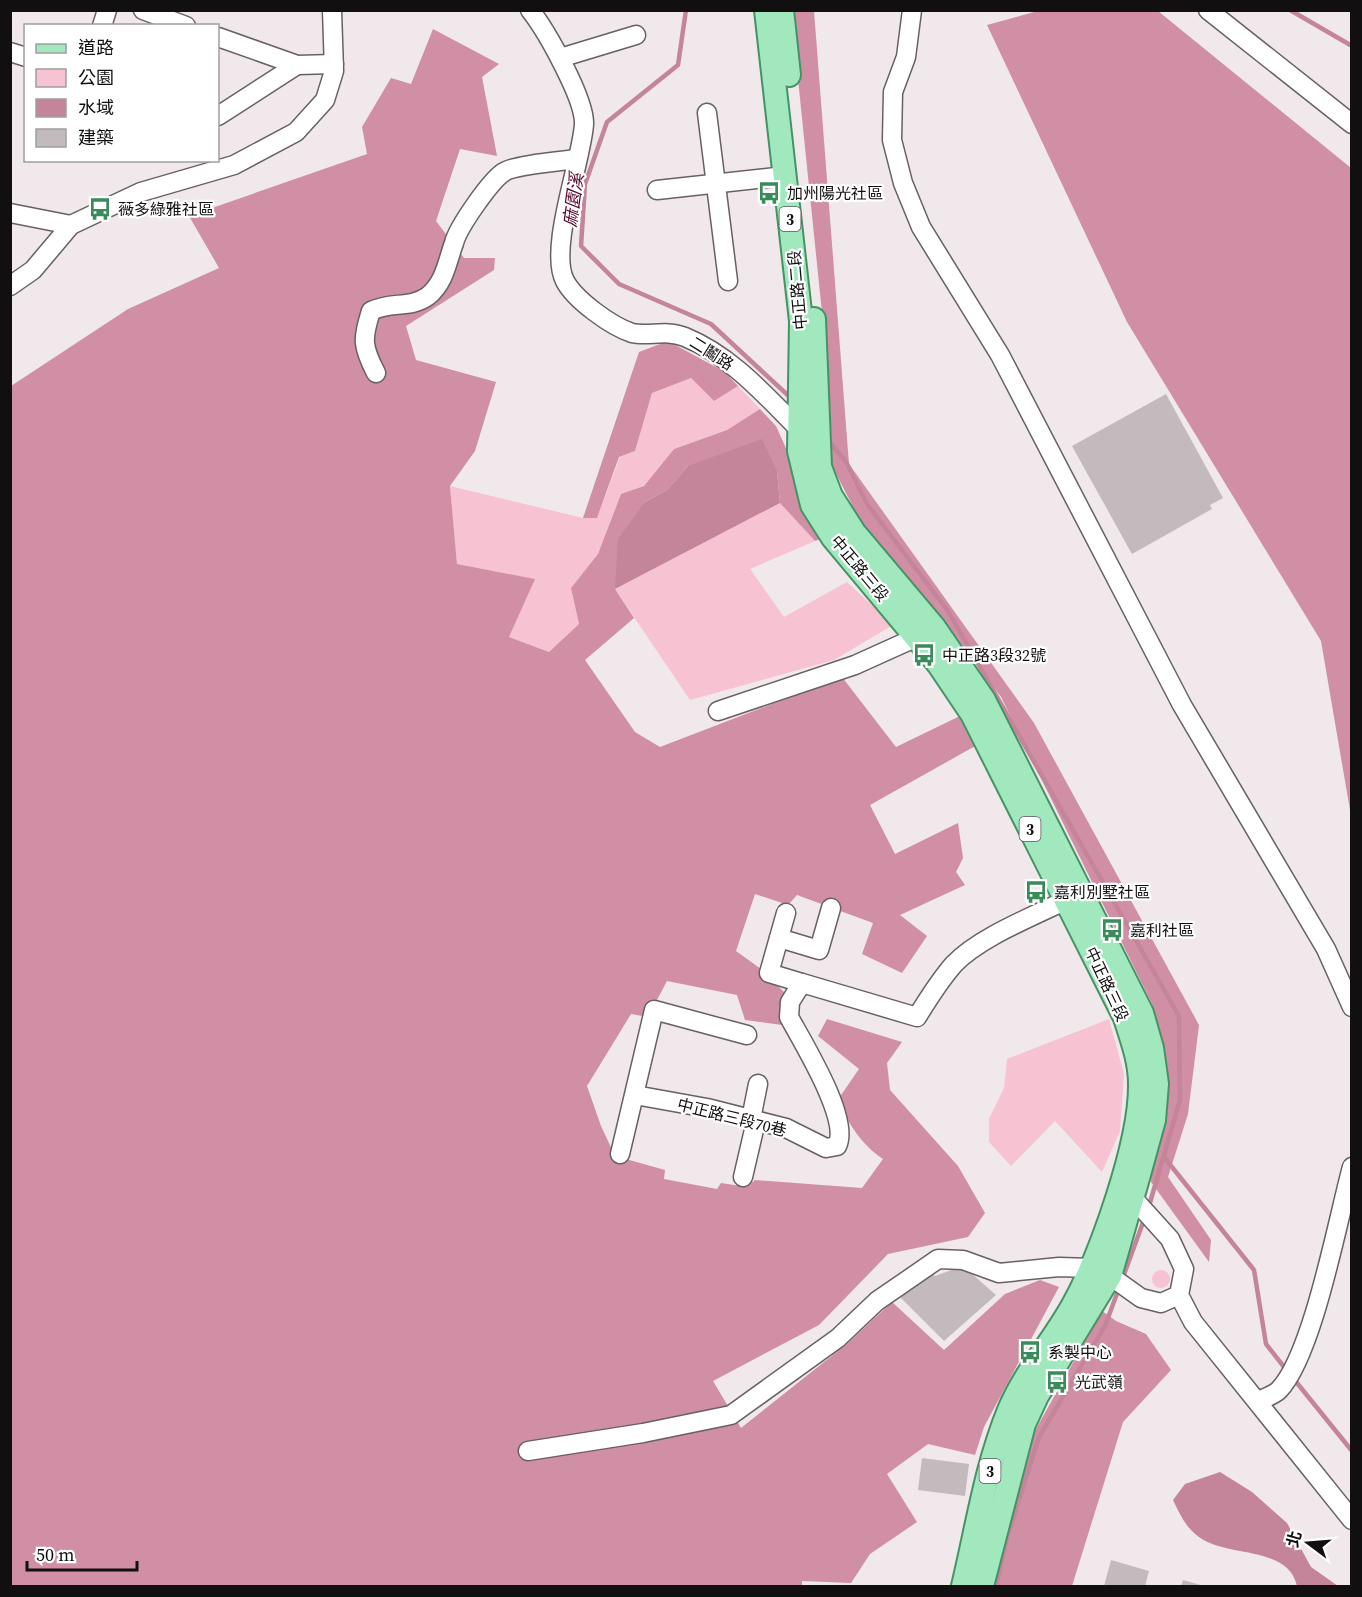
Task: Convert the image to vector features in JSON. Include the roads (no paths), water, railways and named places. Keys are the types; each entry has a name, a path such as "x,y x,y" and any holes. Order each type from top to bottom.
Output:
{"main road":[{"name":"中正路二段","path":"766,10 801,321 808,427"},
{"name":"中正路二段","path":"782,10 816,336 808,427"},
{"name":"中正路三段","path":"808,427 799,451 812,505 833,538 917,637 972,714 1125,1018 1137,1056 1140,1084 1138,1115 1125,1193"},
{"name":"中正路三段","path":"808,427 831,496 854,532 934,627 984,700 1142,1013 1152,1048 1157,1084 1154,1120 1125,1193 1101,1272 1024,1424 982,1587"},
{"name":"中正路三段","path":"963,1587 993,1456 1009,1409 1072,1306 1101,1272"}],"street":[{"path":"143,10 181,24"},
{"path":"10,286 33,270 70,225 141,192 234,165 296,132 325,100 334,64 332,10"},
{"name":"二鬮路","path":"530,10 567,70 584,122 568,193 562,252 563,279 580,303 633,333 670,332 686,337 731,363 808,427"},
{"path":"912,10 906,57 893,92 892,140 903,183 921,227 1000,355 1182,705 1326,950 1352,1007"},
{"path":"1208,10 1352,124"},
{"path":"560,58 636,35"},
{"path":"219,37 297,65 334,64"},
{"path":"219,116 297,65"},
{"path":"707,113 728,280"},
{"path":"376,373 363,348 371,311 384,304 404,306 427,296 443,278 455,239 478,201 505,171 577,159"},
{"path":"657,190 785,176"},
{"path":"10,213 70,225"},
{"path":"718,711 855,665 917,637"},
{"path":"786,913 769,973 917,1017 933,990 956,963 1003,932 1066,900"},
{"path":"779,938 819,950 831,908"},
{"name":"中正路三段70巷","path":"635,1095 786,1128 826,1148 837,1146 841,1130 833,1105 789,1017 790,1002 802,983"},
{"path":"620,1155 654,1010 747,1035"},
{"path":"743,1177 758,1084"},
{"path":"1258,1401 1278,1391 1298,1362 1316,1307 1352,1167"},
{"path":"1125,1193 1170,1239 1184,1269 1179,1295 1193,1322 1352,1520"},
{"path":"528,1451 643,1433 731,1415 838,1338 877,1301 938,1259 963,1260 999,1273 1059,1267 1101,1272 1141,1298 1161,1303 1179,1295"}],"water":[{"path":"762,439 777,471 780,503 615,589 618,539 645,502 667,490 688,466"},
{"path":"1220,1472 1252,1492 1287,1523 1311,1567 1338,1586 1297,1586 1291,1573 1282,1564 1255,1554 1225,1548 1194,1533 1183,1520 1173,1500 1185,1484"}],"waterway":[{"name":"麻園溪","path":"686,10 678,65 607,122 585,184 581,246 619,284 711,324 793,400"},
{"path":"1290,10 1352,46"},
{"path":"828,440 846,462 867,504 948,611 1179,1016 1180,1100 1149,1206"},
{"path":"1164,1157 1254,1270 1266,1344 1288,1372"},
{"path":"1122,1280 1145,1217"},
{"path":"996,1586 1007,1537 1039,1437 1105,1326 1119,1288"},
{"path":"1293,1378 1352,1451"}],"place":[{"name":"加州陽光社區","path":"769,193"},
{"name":"薇多綠雅社區","path":"100,209"},
{"name":"中正路3段32號","path":"924,655"},
{"name":"嘉利別墅社區","path":"1036,892"},
{"name":"嘉利社區","path":"1112,930"},
{"name":"系製中心","path":"1030,1352"},
{"name":"光武嶺","path":"1057,1382"}]}
